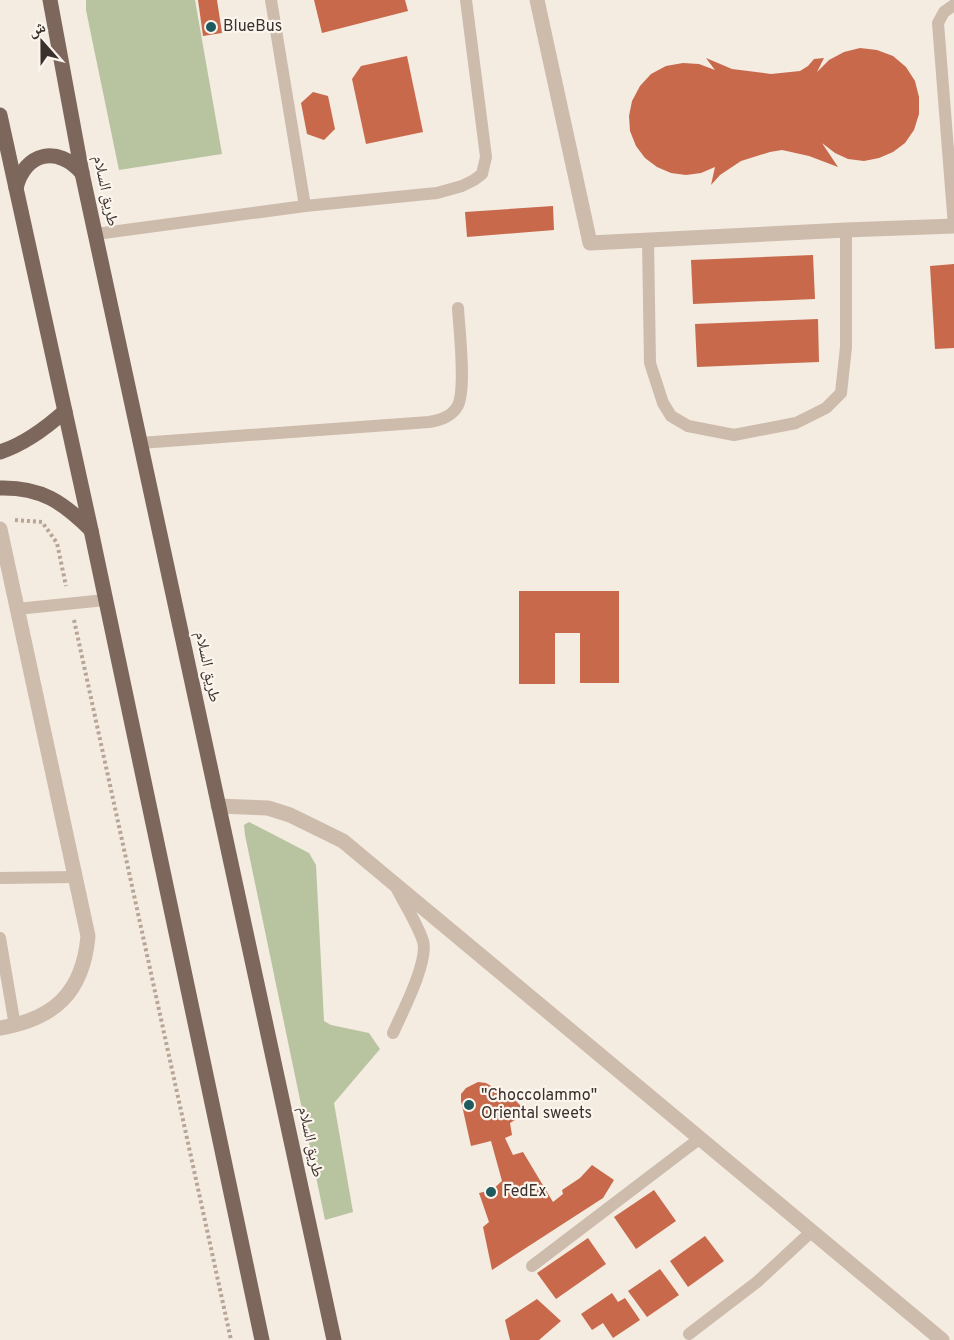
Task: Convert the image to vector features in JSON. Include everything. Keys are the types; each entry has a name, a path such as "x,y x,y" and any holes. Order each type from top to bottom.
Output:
{"main road":[{"name":"طريق السلام","path":"50,0 82,173 334,1340"},
{"path":"0,115 262,1340"},
{"path":"16,188 19,176 26,165 37,158 62,157 73,163 82,173"},
{"path":"0,452 48,426 65,411"},
{"path":"0,488 34,490 56,500 75,514 90,530"}],"street":[{"path":"537,0 590,243 954,226"},
{"path":"5,524 17,609 88,936 86,957 80,977 68,995 53,1009 35,1020 8,1027"},
{"path":"218,806 268,807 343,841 942,1340"}],"lane":[{"path":"271,0 305,206"},
{"path":"96,234 305,206 437,193 462,186 482,174 486,157 466,0"},
{"path":"954,5 944,12 938,23 954,226"},
{"path":"648,240 650,363 663,403 671,416 688,426 734,435 796,423 826,408 841,393 846,348 846,230"},
{"path":"140,442 429,422 446,417 453,412 461,397 458,308"},
{"path":"17,609 105,600"},
{"path":"0,878 75,878"},
{"path":"393,1033 422,965 424,949 420,934 394,884"},
{"path":"0,938 8,1027"},
{"path":"532,1266 699,1139"},
{"path":"689,1334 757,1282 811,1232"}],"path":[{"path":"5,524 42,522 57,543 231,1340"}],"green space":[{"path":"86,0 195,0 222,154 119,170 86,10"},
{"path":"249,822 309,853 316,865 324,1021 331,1025 369,1033 380,1049 334,1103 353,1212 325,1220 245,835 244,825"}],"building":[{"path":"198,0 217,0 222,33 203,36"},
{"path":"314,0 405,0 408,11 322,33"},
{"path":"860,48 877,50 893,56 906,67 915,81 919,97 919,114 914,130 905,143 879,158 864,161 848,159 822,143 838,167 809,156 782,150 741,161 720,175 711,185 715,167 701,173 686,175 671,173 645,158 636,146 630,131 629,116 632,101 640,86 651,74 666,66 683,63 699,64 715,70 706,58 732,69 771,74 800,71 814,59 824,58 817,72 829,60 844,52"},
{"path":"407,56 423,132 366,144 352,79 361,66"},
{"path":"313,92 328,96 335,129 324,140 307,134 301,103"},
{"path":"553,206 554,230 467,237 465,212"},
{"path":"813,255 815,299 693,304 691,260"},
{"path":"954,264 954,348 935,349 930,266"},
{"path":"818,319 819,362 697,367 695,324"},
{"path":"519,591 619,591 619,683 580,683 580,633 555,633 555,684 519,684"},
{"path":"478,1082 486,1083 515,1100 522,1107 522,1116 510,1123 512,1135 505,1138 513,1155 523,1152 553,1202 563,1194 562,1190 580,1178 592,1165 614,1180 603,1198 492,1270 483,1227 489,1222 479,1193 492,1190 502,1181 491,1141 471,1146 461,1101 461,1094 466,1088"},
{"path":"654,1190 676,1221 636,1249 614,1217"},
{"path":"705,1236 724,1261 688,1287 670,1261"},
{"path":"588,1238 606,1264 556,1299 537,1273"},
{"path":"660,1269 679,1295 647,1317 628,1291"},
{"path":"612,1293 618,1302 625,1298 640,1320 613,1338 603,1323 592,1330 581,1314"},
{"path":"537,1299 561,1321 539,1340 510,1340 505,1320"}],"place":[{"name":"BlueBus","path":"211,27"},
{"name":"\"Choccolammo\" Oriental sweets","path":"469,1105"},
{"name":"FedEx","path":"491,1192"}]}
